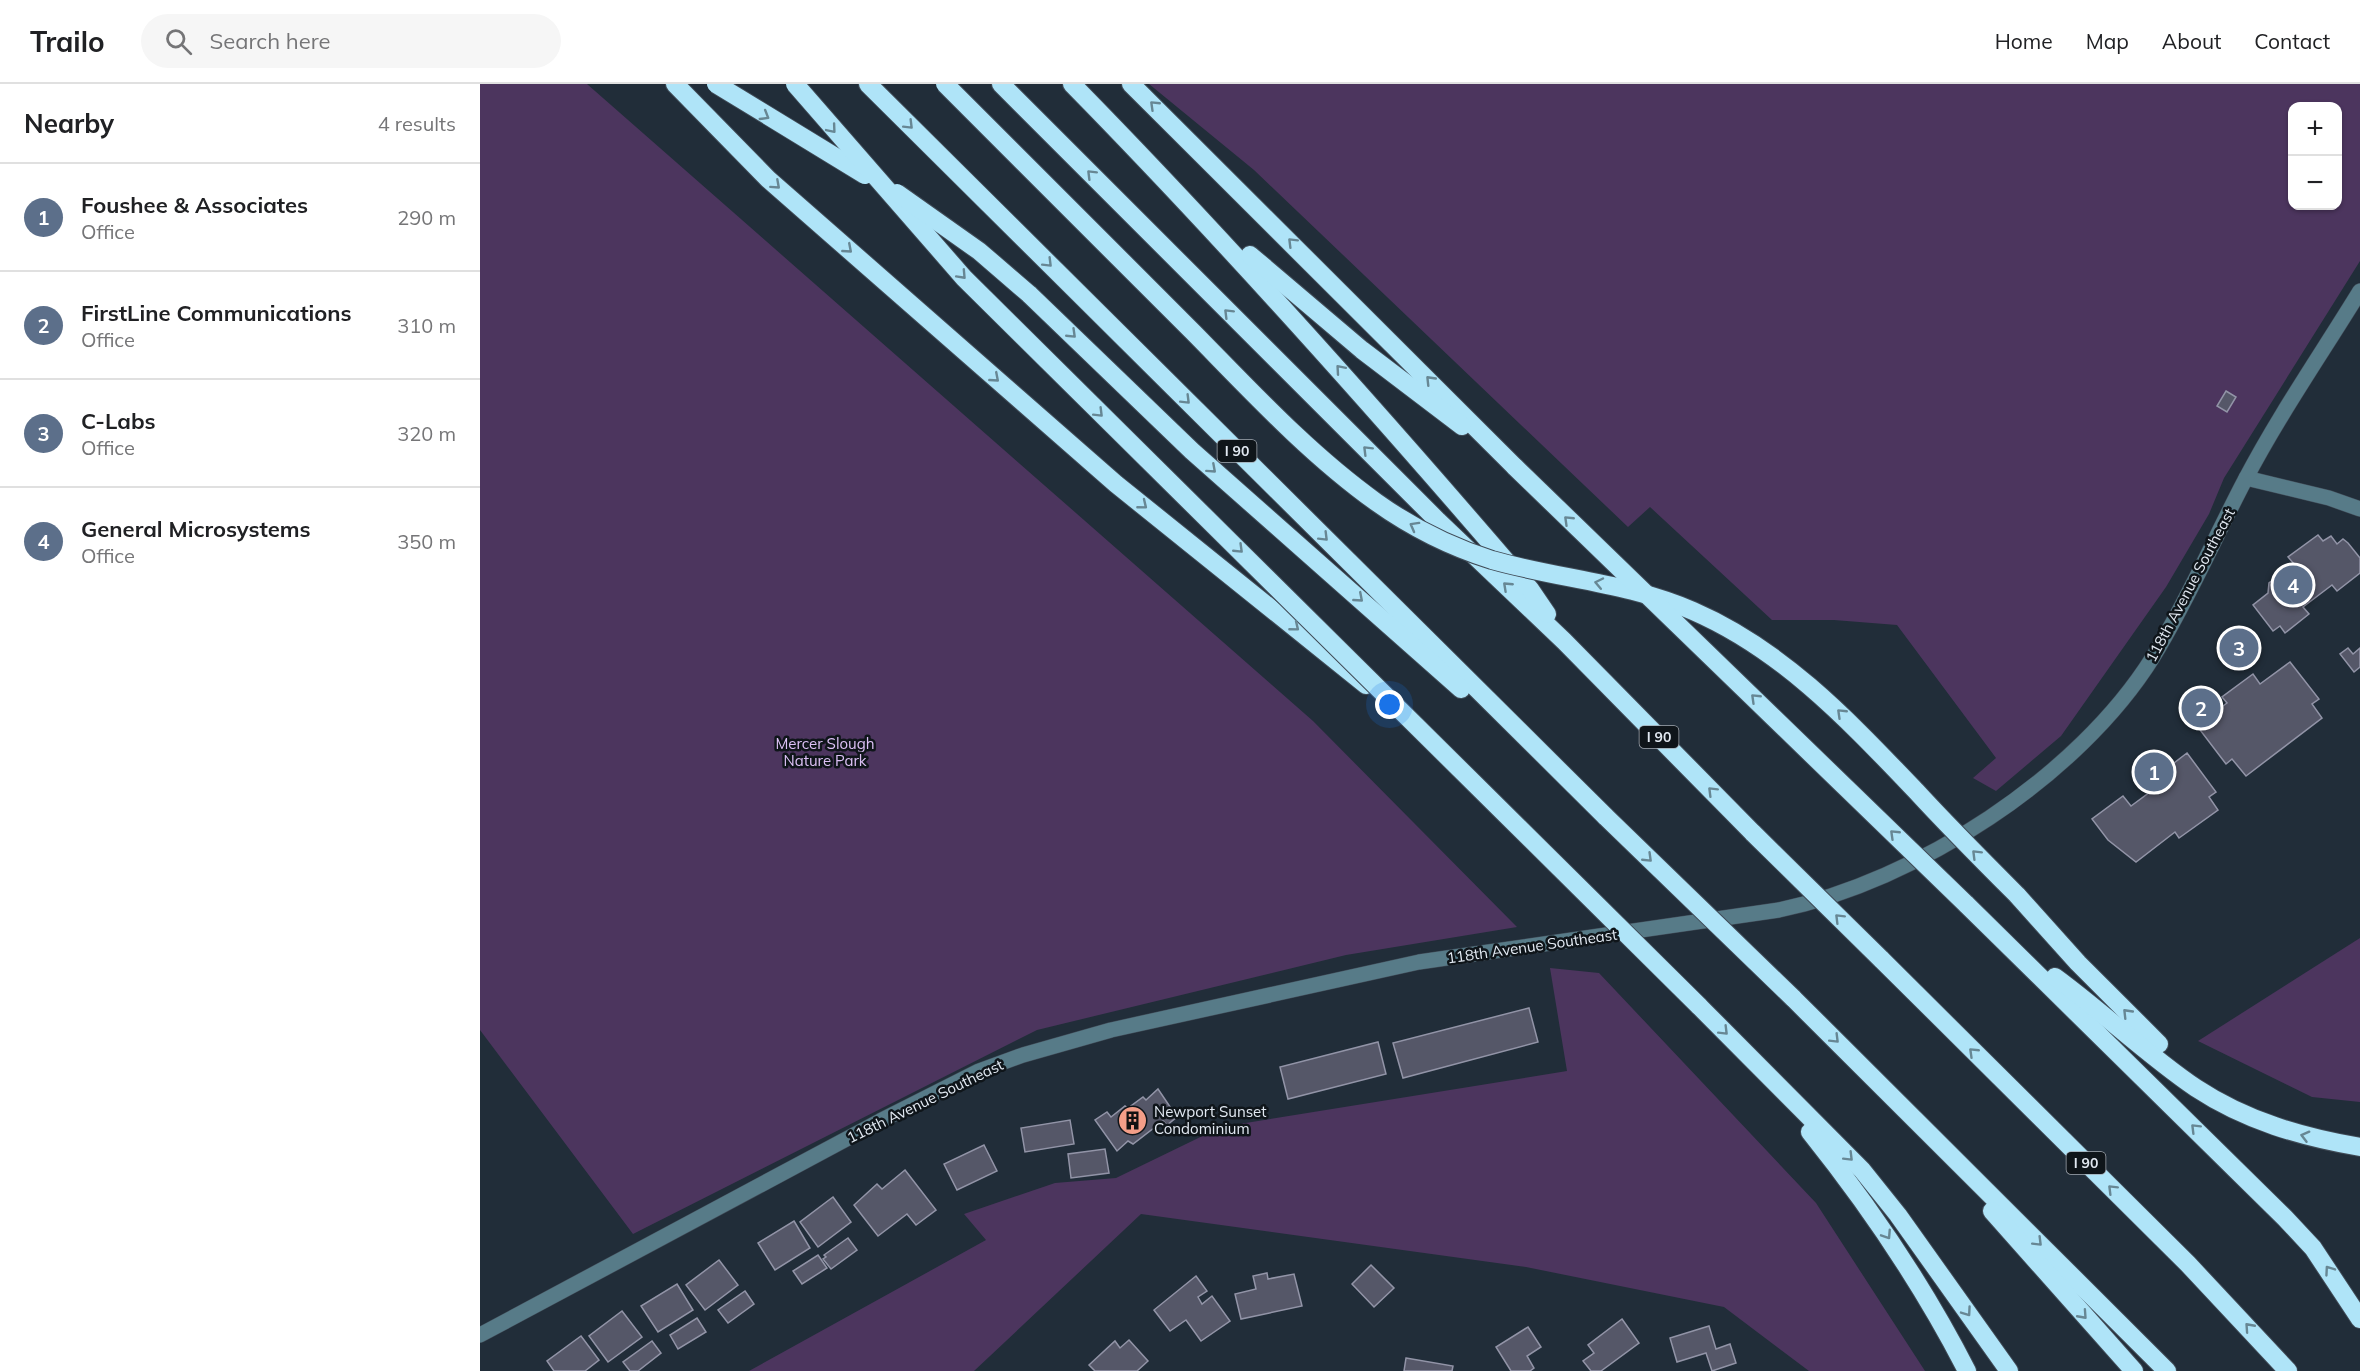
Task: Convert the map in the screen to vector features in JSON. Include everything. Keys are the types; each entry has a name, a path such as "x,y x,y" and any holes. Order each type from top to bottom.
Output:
{"highway":[{"path":"675,84 768,179 1107,476 1349,672 1454,761"},
{"path":"716,84 810,144 903,197 979,251 1029,294 1192,451 1606,817"},
{"path":"795,84 964,278 1454,761 1862,1170 1898,1215 2008,1371"},
{"name":"I 90","path":"868,84 1606,817 1878,1081 2167,1371"},
{"path":"945,84 1239,378 1302,439 1375,501 1412,525 1456,548 1495,560 1654,597 1691,610 1742,636 1791,669 1828,701 2144,1031 2252,1118"},
{"name":"I 90","path":"1001,84 1430,513 1564,640 1881,960 2188,1264 2288,1371"},
{"path":"1072,84 1192,206 1318,344 1530,589 1564,640"},
{"path":"1131,84 1515,467 1998,934 2285,1218 2313,1248 2360,1319"},
{"path":"1192,206 1362,350 1515,467"},
{"path":"1998,934 2197,1088 2252,1118 2288,1131 2360,1147"},
{"path":"1749,1056 1843,1173 1881,1226 1942,1324 1967,1371"},
{"path":"1878,1081 2134,1371"}],"street":[{"name":"118th Avenue Southeast","path":"480,1335 880,1121 979,1071 1023,1055 1111,1030 1419,962 1791,907 1814,902 1902,869 2002,808 2035,784 2094,733 2152,658 2187,595 2246,478 2360,291"},
{"path":"2246,478 2360,508"}],"green space":[{"name":"Mercer Slough Nature Park","path":"480,84 587,84 1313,721 1517,927 1346,955 1037,1030 633,1234 480,1030"},
{"path":"1149,84 2360,84 2360,261 2224,478 2209,514 2166,587 2061,736 1996,791 1973,778 1996,758 1897,625 1834,620 1772,620 1650,507 1628,527 1254,170"},
{"path":"2360,938 2360,1102 2312,1097 2198,1041"},
{"path":"1550,968 1599,973 1816,1203 1925,1371 1809,1371 1724,1307 1526,1267 1141,1214 974,1371 749,1371 986,1240 964,1214 1055,1183 1116,1178 1221,1127 1567,1071"}],"building":[{"path":"2226,391 2236,397 2227,412 2217,406"},
{"path":"2318,535 2323,541 2331,536 2337,544 2343,539 2348,543 2360,558 2360,573 2337,591 2332,585 2303,607 2309,614 2285,633 2280,626 2273,631 2253,605 2268,593 2269,583 2294,564 2288,557"},
{"path":"2348,648 2353,654 2360,648 2360,667 2354,672 2340,654"},
{"path":"2290,662 2319,699 2312,704 2322,718 2246,776 2232,759 2226,764 2197,726 2227,703 2222,697 2253,674 2260,684"},
{"path":"2187,753 2216,792 2209,797 2218,810 2179,838 2175,832 2136,862 2108,840 2092,819 2123,796 2131,806 2162,783 2157,776"},
{"path":"1529,1008 1538,1042 1403,1078 1393,1043"},
{"path":"1378,1042 1386,1074 1288,1099 1280,1067"},
{"name":"Newport Sunset Condominium","path":"1158,1089 1177,1117 1167,1125 1163,1121 1133,1144 1128,1141 1117,1151 1095,1120 1107,1112 1111,1117 1125,1106 1128,1108 1143,1097 1146,1100"},
{"path":"1070,1120 1074,1144 1025,1152 1021,1128"},
{"path":"984,1145 997,1171 957,1190 944,1164"},
{"path":"1105,1149 1109,1173 1071,1178 1068,1154"},
{"path":"905,1170 936,1210 916,1225 907,1214 878,1236 854,1205 877,1184 882,1189"},
{"path":"833,1197 851,1222 818,1247 800,1222"},
{"path":"794,1221 810,1248 775,1270 758,1243"},
{"path":"848,1238 857,1250 831,1269 823,1259 826,1257 824,1255"},
{"path":"818,1255 827,1268 802,1284 793,1271"},
{"path":"719,1260 738,1285 705,1310 686,1285"},
{"path":"1371,1265 1394,1288 1374,1307 1352,1284"},
{"path":"1267,1273 1268,1279 1294,1274 1302,1306 1241,1319 1235,1294 1256,1289 1253,1276"},
{"path":"1196,1276 1207,1291 1198,1297 1202,1304 1212,1296 1230,1321 1201,1341 1186,1320 1170,1331 1154,1310"},
{"path":"677,1284 693,1310 658,1332 641,1306"},
{"path":"745,1291 754,1304 728,1323 718,1310"},
{"path":"622,1311 642,1337 608,1362 589,1336"},
{"path":"697,1318 706,1332 678,1349 670,1335"},
{"path":"1622,1319 1639,1343 1601,1371 1591,1371 1583,1361 1594,1353 1588,1345"},
{"path":"1709,1326 1716,1349 1730,1344 1736,1363 1712,1371 1706,1353 1677,1362 1670,1338"},
{"path":"1528,1327 1541,1347 1527,1356 1534,1368 1530,1371 1511,1371 1496,1347"},
{"path":"581,1336 599,1360 585,1371 554,1371 547,1361"},
{"path":"1129,1340 1148,1361 1137,1371 1095,1371 1089,1365 1115,1341 1120,1348"},
{"path":"652,1341 661,1353 638,1371 630,1371 623,1362"},
{"path":"1406,1358 1453,1366 1452,1371 1404,1371"}],"place":[{"name":"General Microsystems","path":"2293,585"},
{"name":"C-Labs","path":"2239,648"},
{"name":"FirstLine Communications","path":"2201,708"},
{"name":"Foushee & Associates","path":"2154,772"},
{"name":"Newport Sunset Condominium","path":"1133,1120"}]}
